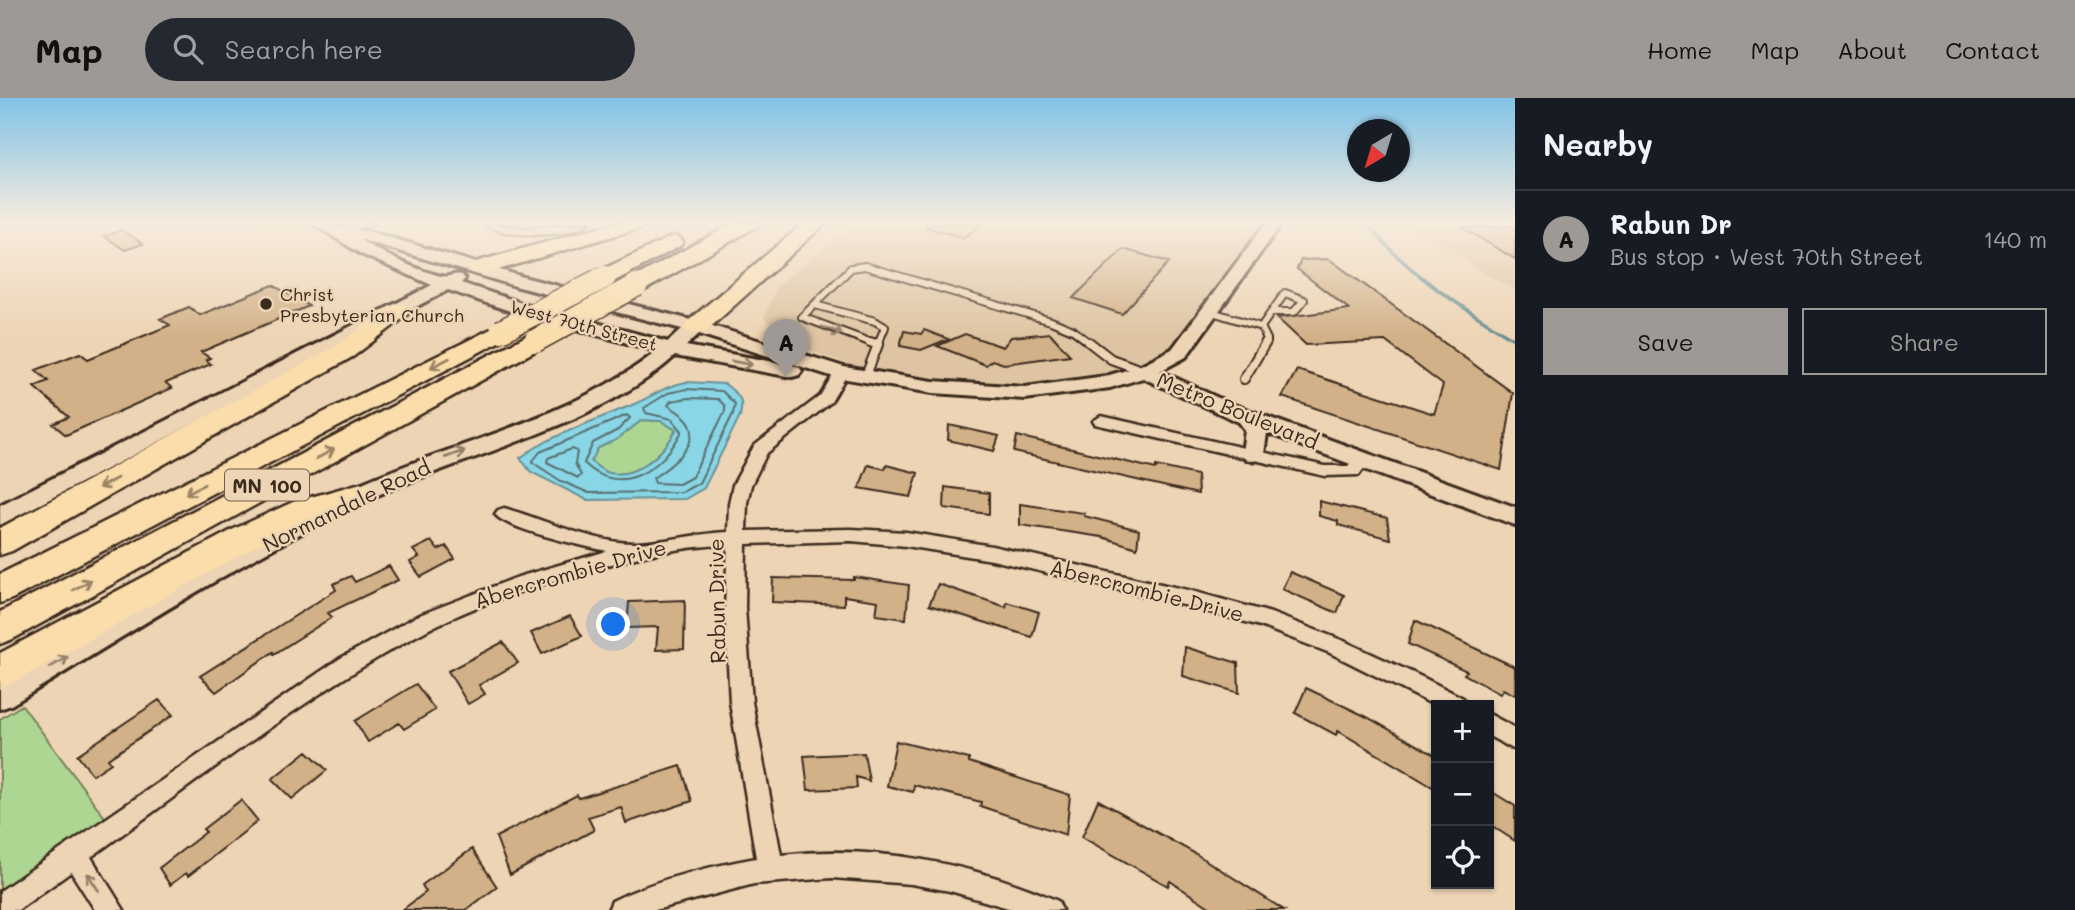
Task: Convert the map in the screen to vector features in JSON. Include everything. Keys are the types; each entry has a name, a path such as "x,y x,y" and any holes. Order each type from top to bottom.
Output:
{"highway":[{"path":"480,268 505,261"},
{"name":"MN 100","path":"0,590 636,261"},
{"name":"MN 100","path":"0,629 681,261"},
{"path":"696,327 772,261"},
{"path":"0,543 345,351 398,311"},
{"path":"0,671 246,537 304,510 361,493"}],"street":[{"name":"West 70th Street","path":"391,261 447,284 519,308 675,350 821,377 841,373"},
{"name":"West 70th Street","path":"455,261 521,282 696,327 841,373 865,378 979,392 1025,393 1110,382 1144,371"},
{"name":"Metro Boulevard","path":"1144,371 1179,353 1246,261"},
{"path":"0,516 480,268"},
{"name":"Normandale Road","path":"0,696 157,604 361,493 617,388 675,350 696,327"},
{"name":"Metro Boulevard","path":"1144,371 1180,390 1247,418 1362,460"},
{"name":"Rabun Drive","path":"769,868 741,702 735,608 741,485 761,450 826,399 841,373"},
{"path":"1247,418 1256,430 1253,454"},
{"path":"1101,421 1325,471 1353,471 1362,460 1515,516"},
{"path":"504,514 539,528 596,543 638,550"},
{"name":"Abercrombie Drive","path":"0,907 346,665 424,621 525,582 638,550 703,539 851,535 906,539 992,553 1179,596 1264,619 1338,647 1446,700"},
{"path":"1494,727 1515,740"},
{"path":"74,854 111,910"},
{"path":"621,910 709,880 769,868 868,864 950,877 1033,902 1049,910"}],"lane":[{"path":"879,345 802,317 851,268 865,266 1051,321 1073,330 1111,359 1144,371"},
{"path":"815,305 876,321 885,327 865,378"},
{"path":"1209,311 1261,327 1267,339 1266,344 1244,379"},
{"path":"1261,327 1272,312"}],"shaded area":[{"path":"808,261 1240,261 1160,365 1110,382 1025,390 942,383 860,368 793,345 764,318 777,286"},
{"path":"1465,261 1515,261 1515,290"}],"green space":[{"path":"642,420 661,421 676,430 665,447 649,462 630,472 619,474 607,472 590,462 598,448 616,440"},
{"path":"22,705 106,819 0,894 0,719"}],"water":[{"path":"678,384 725,384 741,401 740,416 704,488 685,499 587,500 531,472 520,458 560,435","holes":["642,420 661,421 676,430 665,447 649,462 620,473 602,470 591,462 598,448 616,440"]}],"building":[{"path":"1111,261 1169,262 1122,314 1073,298"},
{"path":"1301,261 1332,261 1513,393 1501,470 1282,397 1297,370 1434,414 1443,385 1385,341 1306,345 1277,318 1349,309 1297,269"},
{"path":"273,285 309,306 201,352 210,358 206,360 211,364 166,383 172,388 66,435 53,424 69,417 34,387 48,381 36,370 80,353 88,359 170,325 160,319 189,307 200,315"},
{"path":"924,330 948,339 921,350 900,346 904,331 921,334"},
{"path":"1050,333 1070,355 1004,364 992,360 986,365 937,346 965,334 1003,347 1011,337"},
{"path":"949,425 999,436 994,451 948,440"},
{"path":"1017,436 1156,469 1156,466 1197,475 1198,494 1014,452"},
{"path":"868,465 885,469 886,465 918,473 911,497 859,488"},
{"path":"945,487 989,493 989,514 944,508"},
{"path":"1319,501 1387,518 1390,539 1338,525 1338,521 1319,516"},
{"path":"1020,504 1084,513 1084,516 1139,530 1137,548 1102,537 1020,525"},
{"path":"431,541 438,550 446,546 455,559 421,577 410,562 419,557 413,550"},
{"path":"389,566 398,580 328,613 332,617 274,654 273,652 216,692 200,676 336,590 333,584 351,576 355,582"},
{"path":"1290,572 1344,595 1337,613 1282,589"},
{"path":"854,577 909,585 906,619 876,615 878,601 844,596 844,605 772,602 773,578 854,580"},
{"path":"938,584 1006,607 1007,602 1039,612 1032,637 929,605"},
{"path":"685,600 684,649 656,650 658,627 627,628 629,602"},
{"path":"570,616 582,636 542,654 531,633"},
{"path":"1415,620 1515,667 1515,695 1503,689 1500,694 1464,674 1467,671 1408,644"},
{"path":"503,642 518,663 479,685 485,694 468,704 448,671"},
{"path":"1185,647 1238,663 1239,693 1183,676"},
{"path":"416,684 435,710 404,729 399,723 368,742 355,721"},
{"path":"1306,688 1367,717 1431,753 1431,786 1338,731 1336,735 1295,713"},
{"path":"159,700 173,715 108,759 111,763 93,775 77,755"},
{"path":"896,741 969,759 969,762 1070,795 1066,835 980,806 981,802 914,785 913,792 887,786"},
{"path":"307,751 327,770 292,799 272,779"},
{"path":"864,753 869,781 856,777 857,788 808,790 804,756"},
{"path":"681,766 692,801 626,823 621,807 588,817 594,830 510,875 496,837 577,795 579,798"},
{"path":"1494,793 1515,806 1515,841 1494,827"},
{"path":"241,800 258,821 188,876 186,873 170,885 159,868 206,832 203,829"},
{"path":"1098,800 1196,854 1284,910 1214,910 1170,881 1168,886 1082,837"},
{"path":"472,849 497,887 466,910 402,910 426,892 422,885"}],"waterway":[{"path":"1402,261 1435,288 1515,340"}],"place":[{"name":"Christ Presbyterian Church","path":"266,304"},
{"name":"Rabun Dr","path":"786,377"}]}
